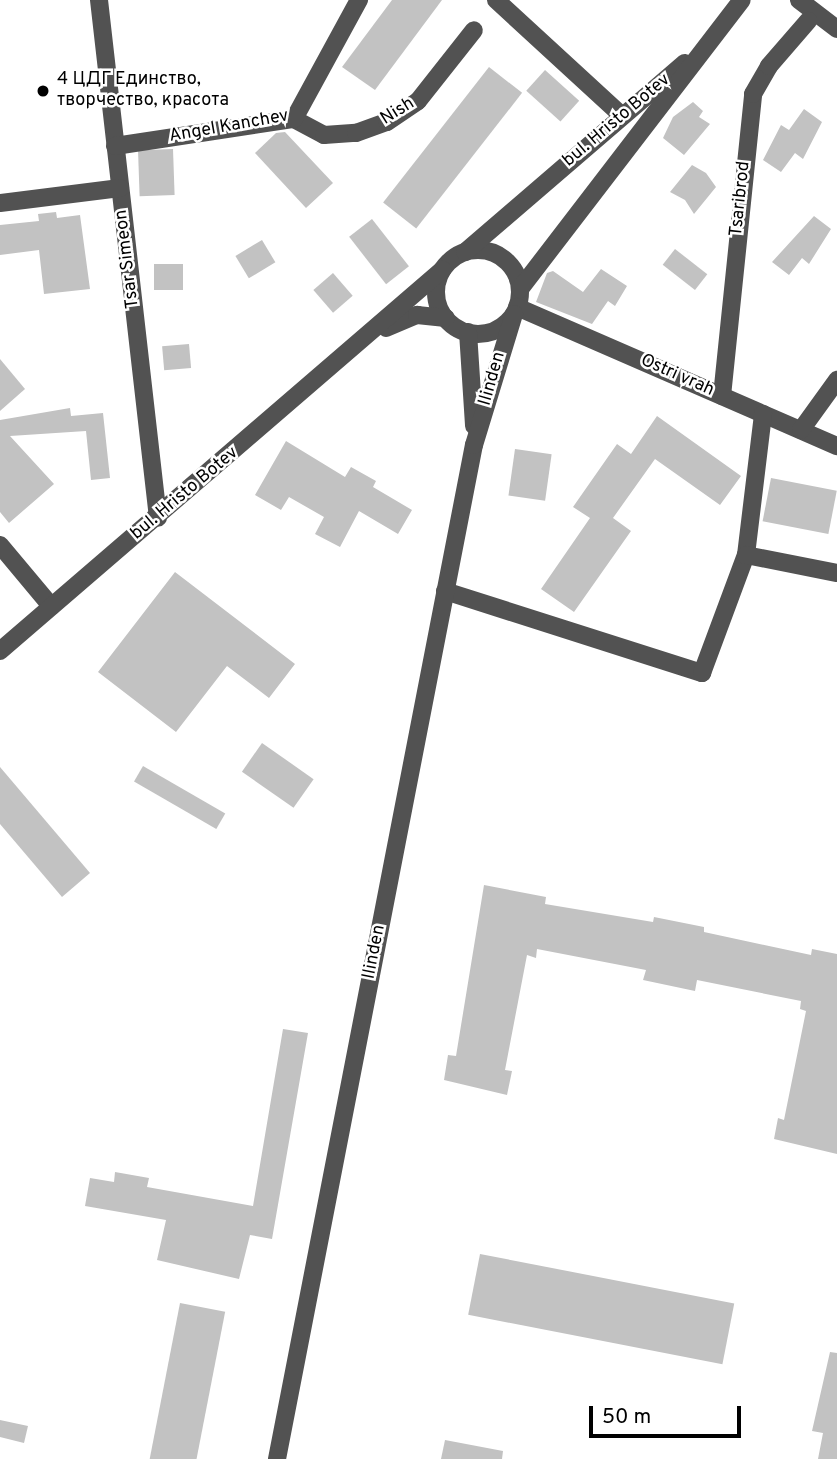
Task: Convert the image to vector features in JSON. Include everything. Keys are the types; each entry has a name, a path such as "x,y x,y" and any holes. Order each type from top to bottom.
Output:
{"street":[{"name":"Tsar Simeon","path":"99,0 158,518"},
{"name":"Angel Kanchev","path":"115,146 294,119 359,0"},
{"path":"496,0 622,116"},
{"name":"bul. Hristo Botev","path":"517,303 742,0"},
{"path":"799,0 837,29"},
{"name":"Tsaribrod","path":"722,396 753,94 769,66 808,21"},
{"name":"Nish","path":"294,119 324,135 356,133 387,122 418,101 474,30"},
{"name":"bul. Hristo Botev","path":"465,252 706,46"},
{"path":"0,203 120,188"},
{"path":"484,250 502,257 515,271 517,303 494,330 468,332 446,318 437,295 442,270 465,252 484,250"},
{"name":"bul. Hristo Botev","path":"0,651 158,518 442,270"},
{"name":"Ostri vrah","path":"517,303 837,446"},
{"name":"Ilinden","path":"276,1459 474,445 517,303"},
{"name":"bul. Hristo Botev","path":"369,336 417,315 446,318"},
{"name":"Ilinden","path":"468,332 474,445"},
{"path":"802,430 837,380"},
{"path":"445,591 702,673 746,555 763,414"},
{"path":"0,545 51,606"},
{"path":"746,555 837,573"}],"building":[{"path":"392,0 442,0 375,90 342,67"},
{"path":"489,67 522,93 416,228 383,203"},
{"path":"545,70 579,101 560,122 526,91"},
{"path":"693,102 703,111 699,117 710,124 684,155 663,138 673,117"},
{"path":"804,109 822,122 803,159 795,153 781,172 763,160 781,125 789,130"},
{"path":"285,132 333,183 306,208 255,153 276,133"},
{"path":"173,149 175,195 140,196 138,150"},
{"path":"692,165 706,173 716,187 694,214 685,200 670,192"},
{"path":"56,212 57,218 80,215 90,289 44,294 39,250 0,255 0,225 39,221 38,214"},
{"path":"814,216 831,229 809,264 802,258 789,275 772,262"},
{"path":"372,219 409,266 386,284 349,237"},
{"path":"262,240 275,262 249,278 235,256"},
{"path":"675,249 707,274 695,290 663,265"},
{"path":"154,264 183,264 183,290 154,290"},
{"path":"601,269 627,286 615,306 608,301 592,324 536,302 547,273 553,271 583,292"},
{"path":"333,273 353,296 333,313 313,290"},
{"path":"189,344 191,368 164,370 162,346"},
{"path":"0,359 25,389 0,411"},
{"path":"70,408 71,416 103,413 110,478 91,480 86,431 10,436 54,484 9,523 0,512 0,420"},
{"path":"657,416 741,476 720,505 655,459 613,518 631,531 574,612 541,589 590,518 573,507 617,444 631,454"},
{"path":"286,441 345,477 351,467 376,481 373,487 412,510 398,534 359,511 340,547 315,534 324,517 289,497 281,510 255,495"},
{"path":"515,449 552,454 545,501 508,496"},
{"path":"771,478 837,491 828,534 763,521"},
{"path":"175,572 295,664 269,698 227,666 176,732 98,672"},
{"path":"262,743 314,779 294,808 242,772"},
{"path":"143,766 225,814 216,829 134,782"},
{"path":"0,767 90,873 62,897 0,824"},
{"path":"484,885 546,897 545,904 653,922 654,917 704,927 704,932 811,955 812,949 837,954 837,1154 774,1139 778,1118 784,1120 806,1011 800,1009 801,1001 697,980 695,991 643,980 646,970 537,949 536,958 527,955 505,1070 512,1071 507,1095 444,1080 448,1055 456,1056"},
{"path":"283,1029 308,1033 272,1239 250,1235 239,1279 157,1260 166,1220 85,1206 90,1178 114,1182 115,1172 149,1178 147,1187 253,1206"},
{"path":"480,1254 734,1303 722,1364 468,1315"},
{"path":"180,1303 225,1312 197,1459 150,1459"},
{"path":"830,1352 837,1353 837,1459 818,1459 823,1433 812,1431"},
{"path":"0,1420 28,1426 24,1443 0,1437"},
{"path":"445,1440 503,1451 502,1459 441,1459"}],"place":[{"name":"4 ЦДГ Единство, творчество, красота","path":"43,91"}]}
